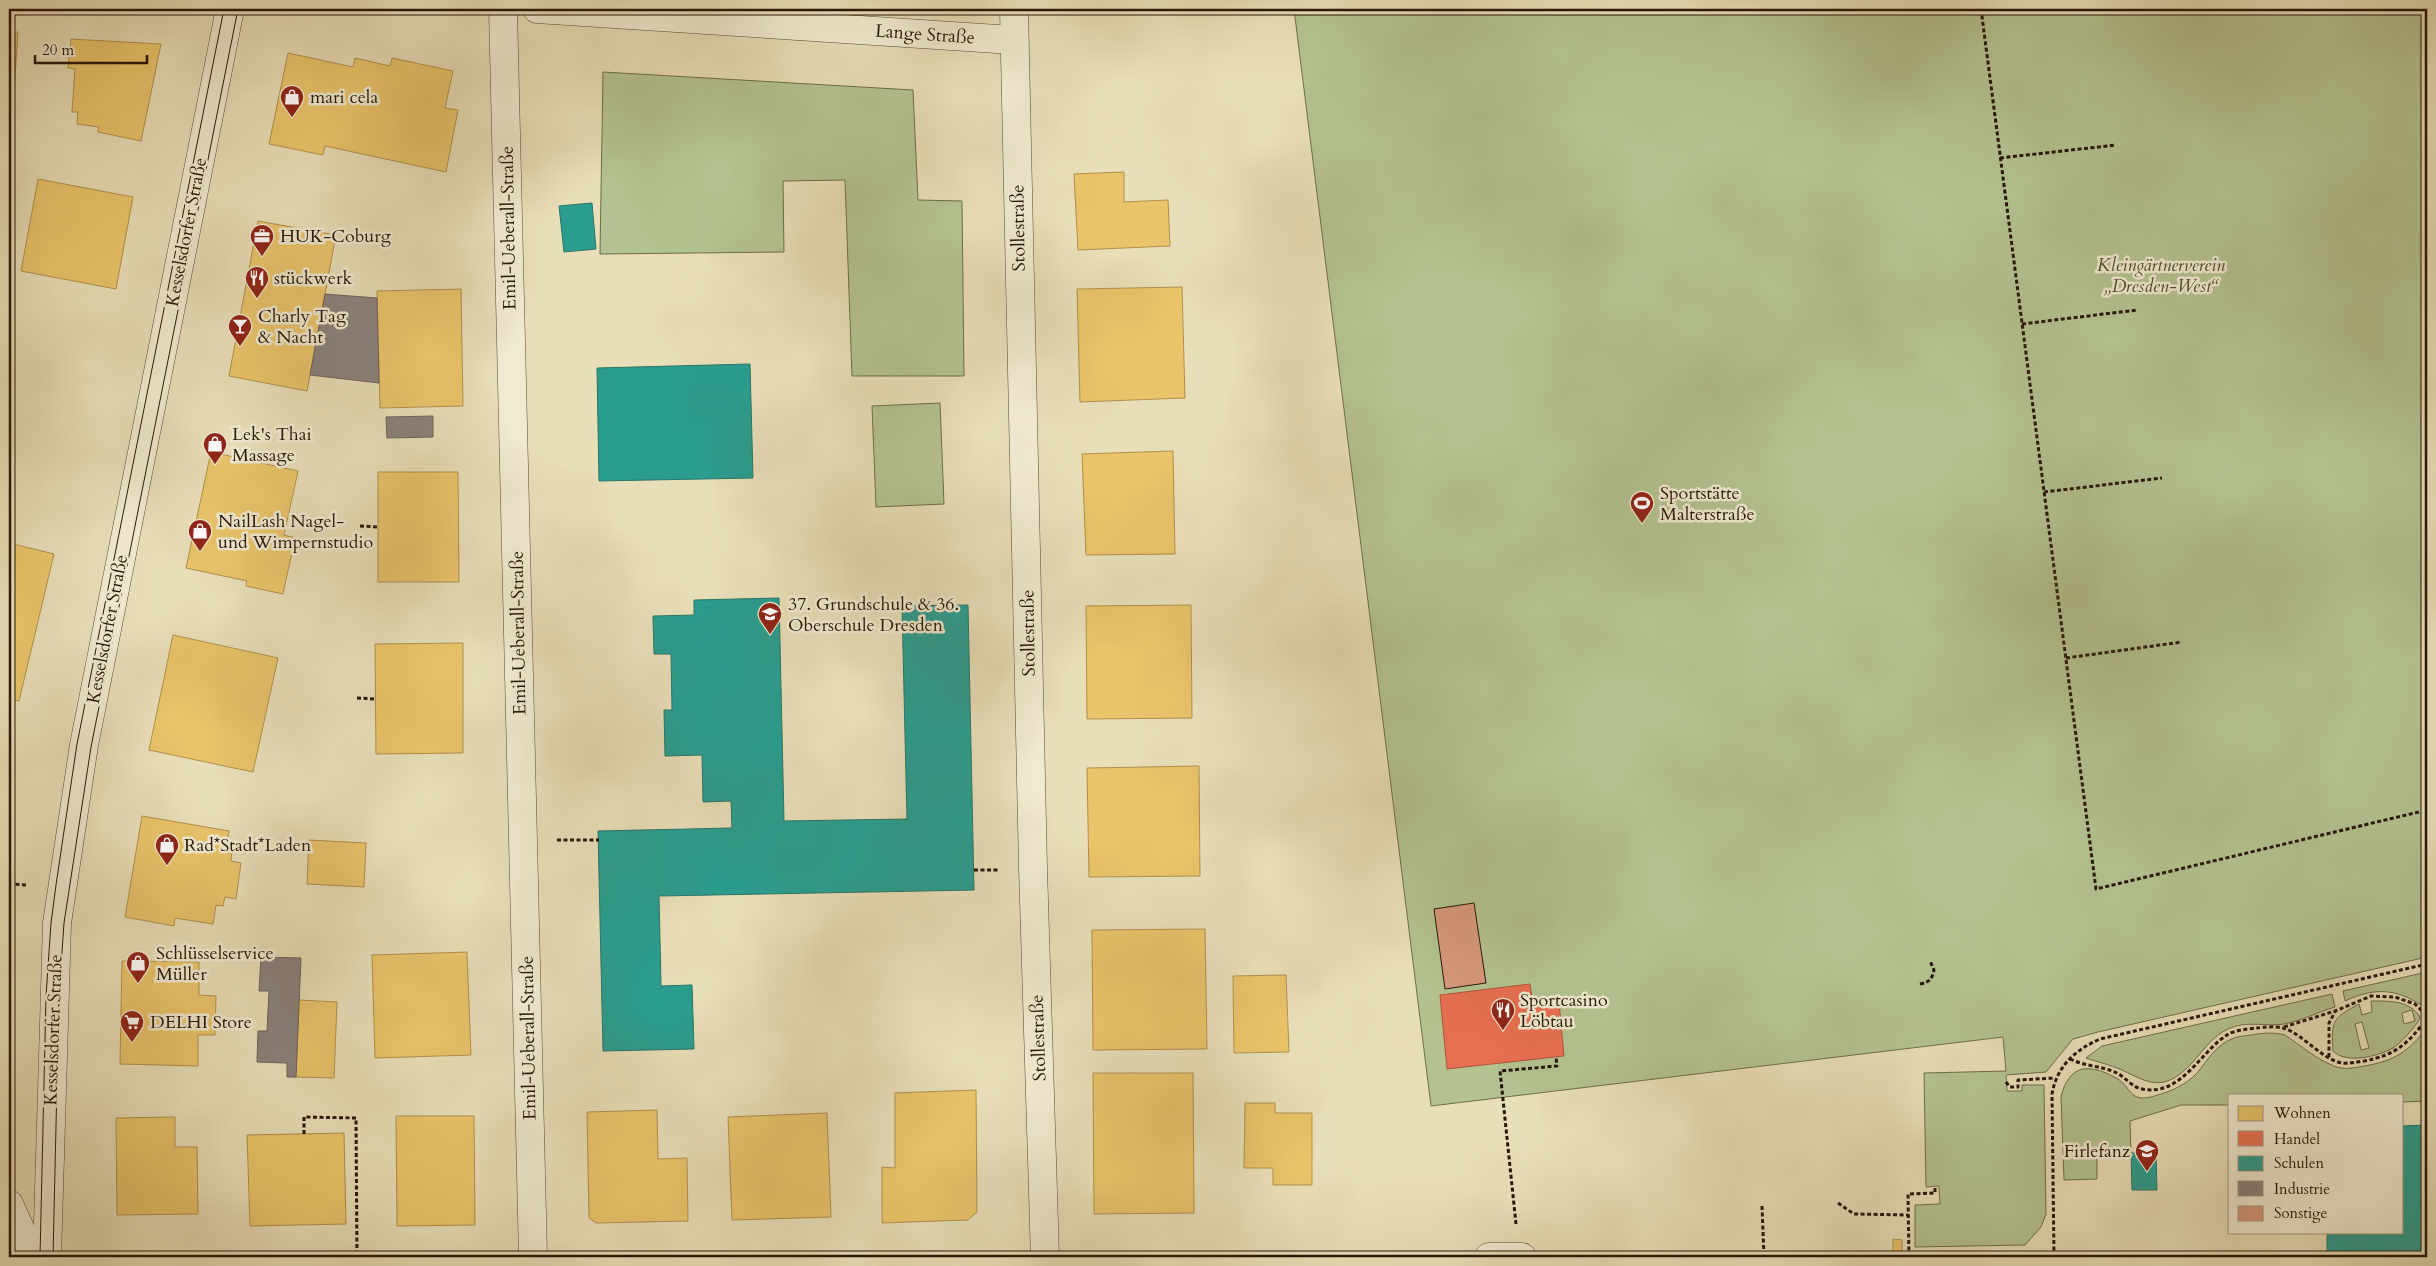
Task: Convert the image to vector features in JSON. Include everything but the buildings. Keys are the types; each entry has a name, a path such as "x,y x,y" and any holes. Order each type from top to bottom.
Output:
{"street":[{"name":"Kesselsdorfer Straße","path":"47,1257 57,923 84,745 230,9"},
{"name":"Emil-Ueberall-Straße","path":"502,9 533,1257"},
{"name":"Lange Straße","path":"537,9 1013,40"},
{"name":"Stollestraße","path":"1014,9 1013,40 1045,1257"},
{"path":"9,1204 32,1257"},
{"path":"1489,1257 1520,1257"}],"path":[{"path":"1981,9 2096,889 2427,810"},
{"path":"2000,158 2116,145"},
{"path":"2022,324 2137,310"},
{"path":"2044,492 2162,478"},
{"path":"360,526 378,527"},
{"path":"2066,658 2182,642"},
{"path":"357,698 375,699"},
{"path":"523,840 598,840"},
{"path":"1920,984 1928,983 1932,978 1934,970 1930,962"},
{"path":"2054,1257 2052,1094 2055,1078 2070,1058 2082,1047 2100,1039 2427,964"},
{"path":"2070,1058 2079,1063 2095,1065 2119,1074 2139,1089 2148,1090 2176,1082 2192,1071 2208,1050 2229,1033 2257,1028 2283,1028 2335,1011 2371,996 2395,997 2415,1004 2427,1017 2416,1034 2397,1051 2381,1058 2347,1064 2329,1057 2283,1028"},
{"path":"2329,1057 2329,1023 2335,1011"},
{"path":"1520,1257 1500,1071 1557,1066 1556,1058"},
{"path":"2006,1082 2010,1087 2018,1087 2018,1080 2055,1078"},
{"path":"304,1134 304,1118 356,1118 357,1257"},
{"path":"1909,1257 1908,1194 1935,1192 1935,1186"},
{"path":"1838,1203 1854,1214 1908,1216"},
{"path":"1762,1206 1764,1257"}],"green space":[{"name":"Kleingärtnerverein „Dresden-West“","path":"1294,9 2427,9 2427,957 2073,1039 2046,1072 2006,1075 2007,1091 2022,1091 2022,1085 2044,1085 2046,1214 2041,1227 2025,1245 1915,1247 1915,1205 1940,1204 1939,1186 1926,1187 1924,1073 2006,1071 2003,1037 1431,1106"},
{"path":"603,72 913,90 918,200 962,201 964,376 852,376 845,180 783,181 784,252 600,254"},
{"path":"940,403 944,504 876,507 872,406"},
{"path":"2427,972 2427,1009 2407,997 2388,992 2367,993 2345,1001 2343,991"},
{"path":"2332,994 2335,1007 2297,1021 2277,1025 2249,1024 2228,1029 2210,1042 2187,1068 2170,1080 2162,1082 2147,1081 2118,1068 2086,1058 2102,1046"},
{"path":"2371,1001 2392,1002 2410,1007 2420,1017 2403,1040 2393,1048 2379,1054 2353,1058 2339,1055 2333,1051 2333,1026 2339,1017 2359,1004 2362,1015 2372,1012","holes":["2412,1010 2415,1021 2404,1024 2402,1013","2362,1022 2369,1048 2361,1050 2355,1024"]},
{"path":"2427,1027 2427,1101 2404,1102 2404,1094 2228,1094 2228,1105 2181,1105 2130,1121 2131,1153 2097,1154 2097,1179 2064,1180 2061,1096 2070,1078 2075,1072 2082,1069 2106,1073 2119,1080 2135,1096 2146,1098 2184,1084 2197,1073 2217,1049 2227,1041 2237,1037 2268,1033 2285,1035 2327,1063 2342,1068 2349,1068 2375,1064 2392,1058 2407,1049"}],"tram line":[{"path":"40,1257 46,996 51,923 56,885 77,744 224,9"},
{"path":"53,1257 59,995 64,923 91,747 238,9"}],"place":[{"name":"mari cela","path":"292,118"},
{"name":"HUK-Coburg","path":"262,257"},
{"name":"stückwerk","path":"257,299"},
{"name":"Charly Tag & Nacht","path":"240,347"},
{"name":"Lek's Thai Massage","path":"215,465"},
{"name":"Sportstätte Malterstraße","path":"1642,524"},
{"name":"NailLash Nagel- und Wimpernstudio","path":"200,552"},
{"name":"37. Grundschule & 36. Oberschule Dresden","path":"770,635"},
{"name":"Rad*Stadt*Laden","path":"167,866"},
{"name":"Schlüsselservice Müller","path":"138,984"},
{"name":"Sportcasino Löbtau","path":"1503,1031"},
{"name":"DELHI Store","path":"132,1043"},
{"name":"Firlefanz","path":"2147,1172"}]}
